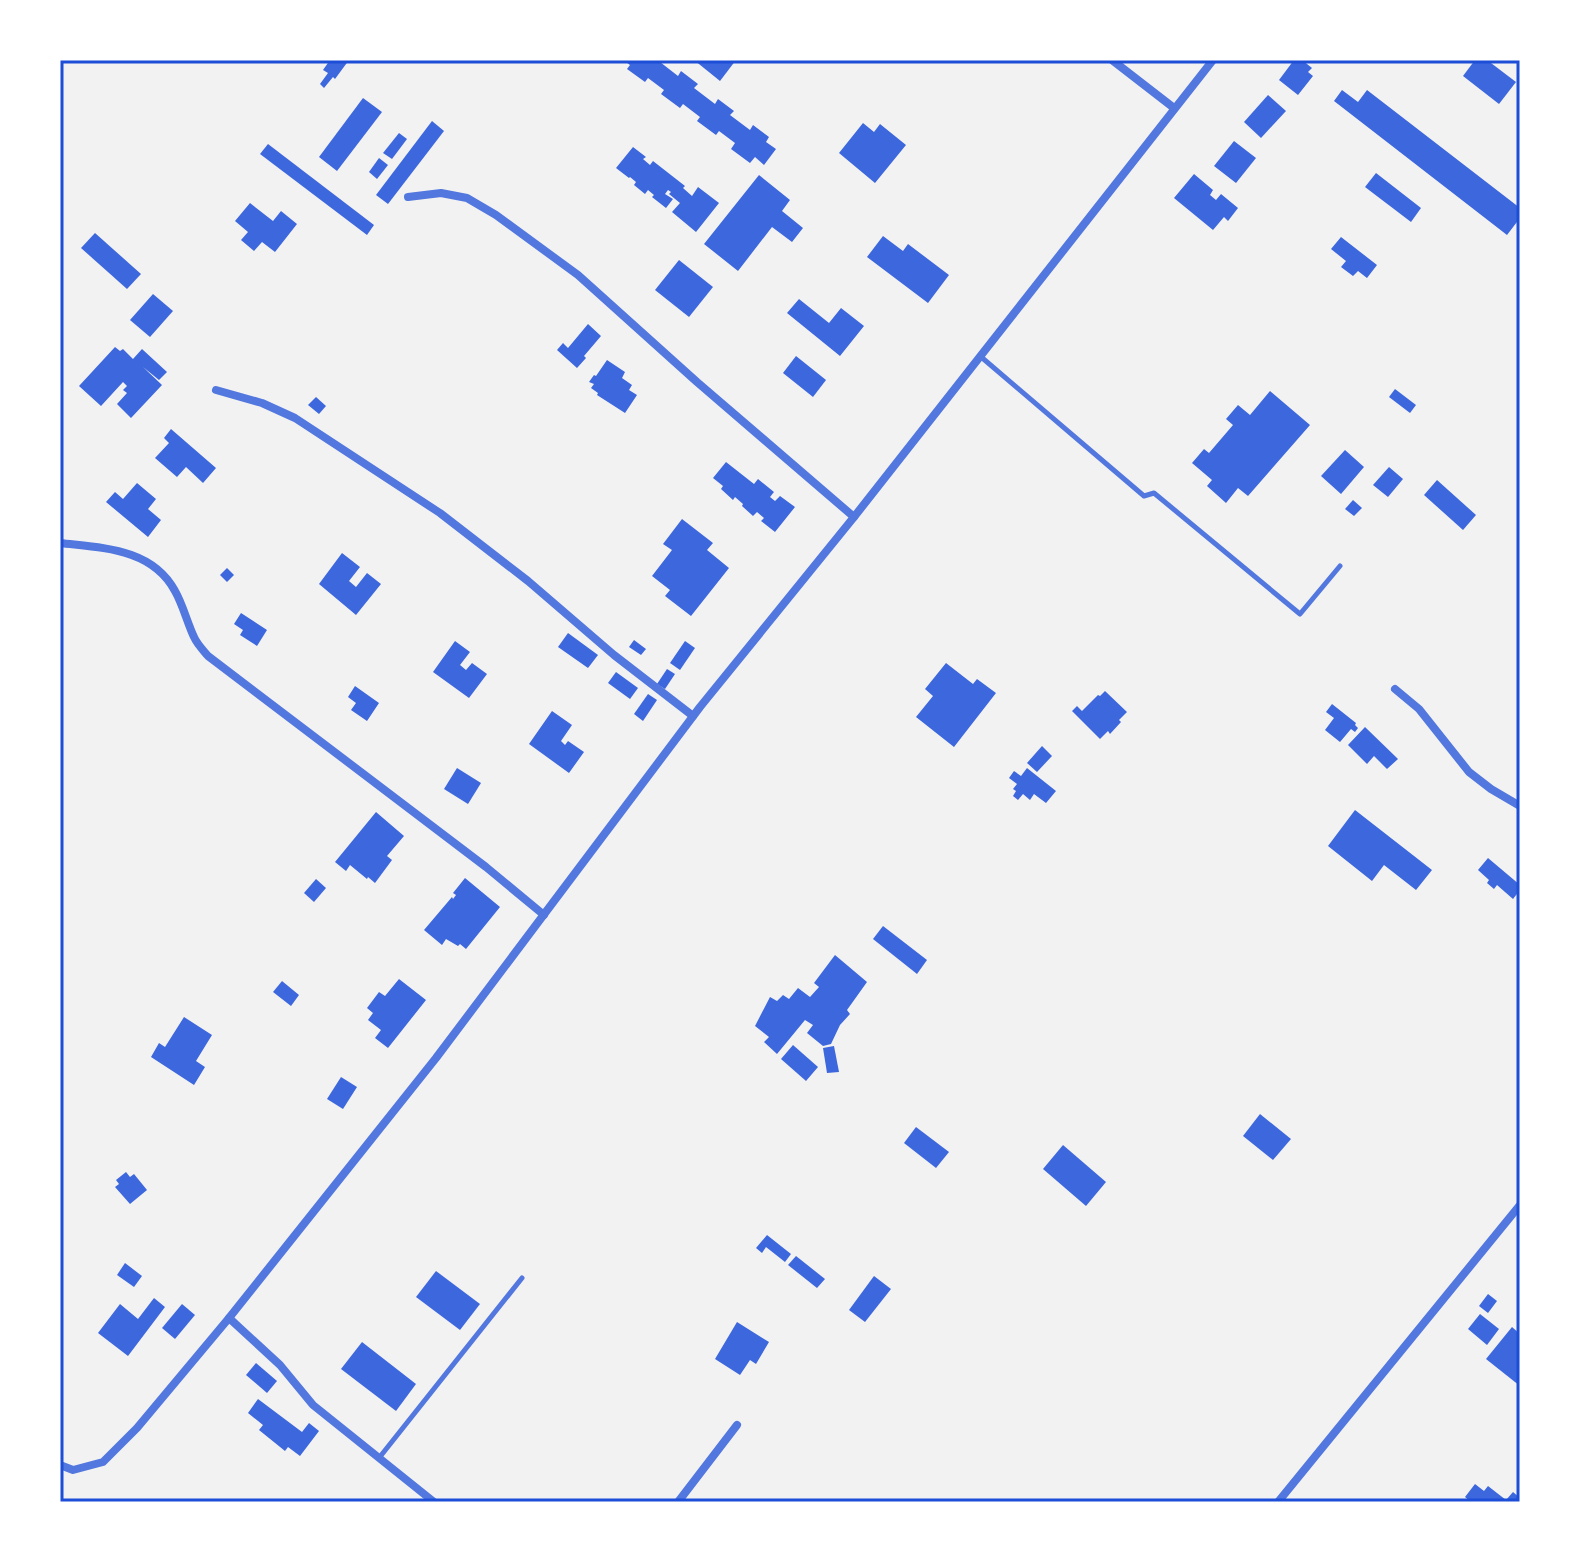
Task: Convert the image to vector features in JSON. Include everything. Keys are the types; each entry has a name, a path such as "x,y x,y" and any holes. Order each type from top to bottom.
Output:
{"street":[{"path":"1112,60 1174,108"},
{"path":"60,1465 73,1470 103,1462 137,1428 229,1318 436,1058 693,716 854,517 1213,60"},
{"path":"408,197 441,193 467,198 496,215 578,275 854,517"},
{"path":"216,390 262,403 295,418 440,513 693,716"},
{"path":"60,543 119,550 156,568 174,588 195,640 208,656 486,867 544,915"},
{"path":"1395,689 1419,709 1469,772 1520,806"},
{"path":"1278,1502 1520,1205"},
{"path":"229,1318 280,1365 313,1405 434,1502"},
{"path":"678,1502 737,1425"}],"lane":[{"path":"979,355 1144,496 1154,493 1300,614 1340,566"},
{"path":"379,1458 522,1278"}],"building":[{"path":"330,60 349,60 324,88 320,84 328,73 323,70"},
{"path":"623,60 662,60 660,62 678,76 681,71 698,84 694,88 715,104 718,99 734,111 730,115 750,130 753,125 769,137 766,142 776,149 764,165 755,157 750,163 731,149 735,143 719,131 716,135 697,121 700,117 683,104 680,108 661,94 664,90 648,78 645,82 627,69 630,65"},
{"path":"694,60 736,60 720,81"},
{"path":"1294,60 1302,60 1312,68 1308,72 1313,76 1298,95 1279,80"},
{"path":"1475,60 1487,60 1516,82 1499,104 1463,76"},
{"path":"1342,90 1358,102 1367,90 1520,208 1520,218 1507,235 1334,101"},
{"path":"1268,95 1286,111 1261,138 1244,122"},
{"path":"363,98 382,112 337,171 319,157"},
{"path":"432,121 444,131 388,204 376,195"},
{"path":"863,123 874,132 880,124 906,145 875,183 839,153"},
{"path":"399,133 407,139 392,159 383,153"},
{"path":"1234,141 1256,158 1236,183 1214,166"},
{"path":"268,144 374,225 367,235 260,154"},
{"path":"633,147 646,157 643,159 650,165 653,161 685,186 683,188 692,196 698,187 719,203 696,232 672,212 680,203 669,194 671,192 668,190 665,194 673,199 666,208 648,190 645,194 634,185 636,182 616,168"},
{"path":"379,158 388,165 377,179 369,172"},
{"path":"1376,173 1421,208 1411,222 1365,187"},
{"path":"1194,174 1213,190 1210,195 1216,200 1221,194 1238,208 1228,221 1224,217 1213,230 1174,198"},
{"path":"759,175 790,200 782,211 803,228 792,242 772,227 738,271 704,244"},
{"path":"250,203 273,221 281,211 297,224 275,252 262,242 254,251 241,240 248,232 235,221"},
{"path":"95,233 141,274 127,289 81,248"},
{"path":"883,236 903,251 908,244 949,275 928,303 867,257"},
{"path":"1341,237 1377,265 1367,278 1358,271 1353,276 1341,267 1346,261 1331,249"},
{"path":"679,260 713,287 689,317 655,290"},
{"path":"153,294 173,311 150,337 130,320"},
{"path":"799,299 829,323 841,308 864,326 840,356 787,313"},
{"path":"588,324 601,336 577,368 557,350 563,343 568,348"},
{"path":"115,347 120,351 123,349 133,359 142,349 167,372 159,380 143,367 162,385 131,418 117,404 127,393 123,390 127,386 123,382 101,406 79,386"},
{"path":"796,356 826,380 813,397 783,373"},
{"path":"607,360 625,372 622,378 632,385 629,390 637,395 625,413 591,388 594,384 589,382"},
{"path":"1395,389 1416,405 1410,413 1389,397"},
{"path":"1270,391 1310,425 1248,496 1238,488 1226,503 1207,486 1212,480 1192,463 1204,449 1209,453 1233,425 1226,419 1238,405 1250,415"},
{"path":"316,397 326,406 319,414 308,405"},
{"path":"171,429 216,468 203,483 186,467 177,477 155,458 169,443 164,438"},
{"path":"1345,450 1364,467 1341,494 1321,476"},
{"path":"726,462 754,484 758,479 774,492 770,497 775,501 780,496 795,507 775,532 761,521 764,518 757,512 753,516 735,497 733,500 713,478"},
{"path":"1389,467 1403,479 1388,497 1373,485"},
{"path":"1437,480 1476,515 1463,530 1424,495"},
{"path":"137,483 156,499 148,509 161,520 148,537 106,502 115,492 123,499"},
{"path":"1353,500 1362,508 1354,516 1345,509"},
{"path":"682,519 713,543 707,550 729,568 691,616 665,596 670,590 652,576 672,550 663,544"},
{"path":"342,553 360,567 349,581 356,587 367,573 381,584 356,615 319,584"},
{"path":"227,568 234,575 227,582 220,575"},
{"path":"241,613 267,630 257,646 240,635 243,630 234,624"},
{"path":"568,633 598,655 588,668 558,647"},
{"path":"634,640 646,649 641,655 629,647"},
{"path":"455,641 470,652 460,665 466,670 472,663 487,674 469,698 433,672"},
{"path":"685,641 695,648 680,670 670,663"},
{"path":"946,663 973,684 977,679 996,693 954,747 916,717 933,696 925,689"},
{"path":"667,669 675,674 665,689 657,684"},
{"path":"616,672 638,688 630,699 608,683"},
{"path":"355,686 379,703 367,721 351,710 356,703 348,697"},
{"path":"1105,691 1127,712 1110,734 1108,731 1100,739 1072,711 1077,706 1082,711"},
{"path":"648,694 657,700 643,721 634,714"},
{"path":"1332,704 1358,728 1355,732 1351,729 1340,742 1325,730 1334,718 1326,712"},
{"path":"552,711 572,725 561,741 565,745 568,741 584,752 569,773 529,744"},
{"path":"1365,727 1398,759 1387,769 1374,756 1367,764 1348,745"},
{"path":"1042,746 1052,756 1037,772 1027,763"},
{"path":"457,768 481,783 468,804 444,789"},
{"path":"1027,768 1056,791 1046,803 1034,794 1030,800 1023,794 1018,800 1013,796 1017,784 1009,778 1014,771 1021,776"},
{"path":"1355,810 1432,870 1416,890 1384,865 1372,881 1328,846"},
{"path":"376,812 404,836 387,856 392,860 375,883 350,865 346,871 335,862"},
{"path":"1488,858 1520,885 1513,899 1497,885 1494,889 1478,870"},
{"path":"465,878 500,907 466,949 446,939 442,945 424,930 453,899 456,895 453,893"},
{"path":"316,879 326,888 314,902 304,893"},
{"path":"883,926 927,960 917,974 873,939"},
{"path":"835,955 867,982 847,1010 850,1014 840,1025 831,1044 823,1046 807,1033 813,1025 805,1020 777,1054 764,1042 769,1037 755,1026 770,997 777,1001 783,995 789,999 798,988 810,997 819,987 814,983"},
{"path":"399,979 426,1000 388,1048 375,1038 381,1030 368,1020 373,1013 367,1008 379,992 385,996"},
{"path":"282,981 299,995 291,1006 273,992"},
{"path":"184,1017 212,1035 196,1061 205,1067 194,1085 151,1057 159,1043 165,1047"},
{"path":"793,1045 818,1067 806,1081 781,1059"},
{"path":"834,1046 839,1072 827,1073 823,1048"},
{"path":"341,1077 357,1087 343,1109 327,1099"},
{"path":"1260,1114 1291,1139 1273,1160 1243,1136"},
{"path":"916,1127 949,1152 936,1168 904,1143"},
{"path":"1063,1145 1106,1182 1086,1206 1043,1169"},
{"path":"126,1172 130,1177 134,1174 147,1190 130,1204 115,1187 119,1184 116,1180"},
{"path":"767,1235 791,1254 785,1262 766,1247 762,1253 756,1248"},
{"path":"796,1256 825,1279 817,1288 788,1265"},
{"path":"125,1263 142,1276 134,1287 117,1275"},
{"path":"436,1271 480,1304 460,1330 416,1297"},
{"path":"874,1276 891,1289 865,1322 849,1310"},
{"path":"1488,1294 1497,1301 1488,1313 1479,1306"},
{"path":"154,1298 165,1307 128,1356 98,1333 120,1304 138,1319"},
{"path":"182,1304 195,1315 175,1339 162,1328"},
{"path":"1480,1314 1499,1329 1487,1345 1468,1329"},
{"path":"737,1322 769,1342 756,1364 750,1360 740,1375 715,1359"},
{"path":"1512,1327 1520,1334 1520,1386 1486,1359"},
{"path":"362,1342 416,1384 396,1411 341,1369"},
{"path":"256,1363 277,1381 267,1393 246,1375"},
{"path":"258,1399 302,1432 309,1423 319,1431 300,1456 288,1447 285,1451 259,1430 263,1425 248,1413"},
{"path":"1475,1484 1484,1491 1488,1486 1506,1500 1513,1492 1520,1502 1471,1502 1465,1497"}]}
